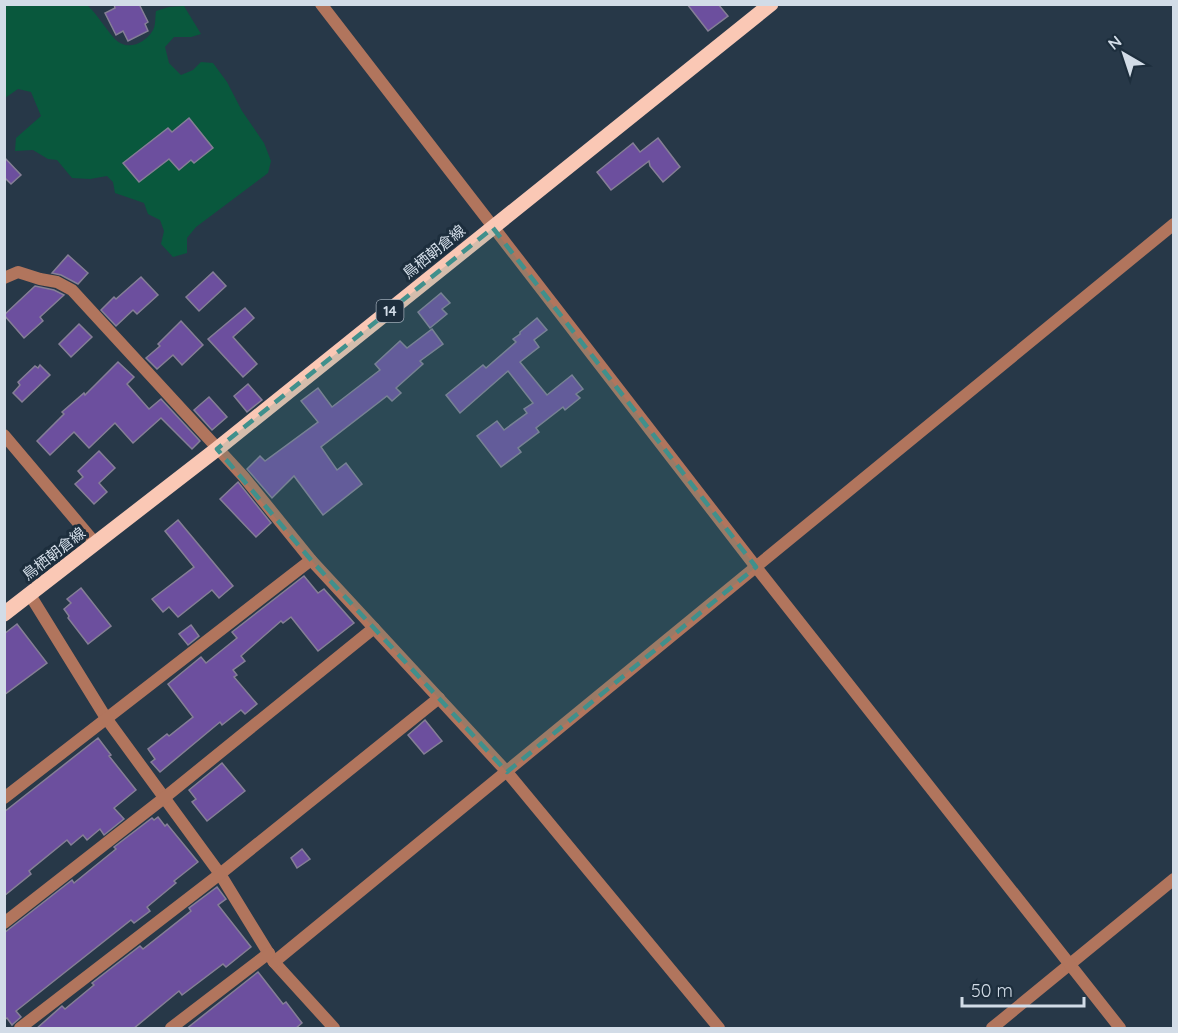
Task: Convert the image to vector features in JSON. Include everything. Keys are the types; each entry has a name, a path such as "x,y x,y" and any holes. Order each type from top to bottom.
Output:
{"main road":[{"name":"鳥栖朝倉線","path":"4,614 217,449 771,4"}],"street":[{"path":"321,4 756,567 1120,1029"},
{"path":"171,1029 272,957 507,771 1173,224"},
{"path":"4,278 18,272 57,282 72,290 267,505 311,560 507,771 719,1029"},
{"path":"4,435 96,544"},
{"path":"4,798 311,560"},
{"path":"30,595 106,718 220,874 272,957 332,1028"},
{"path":"4,923 164,798 374,628"},
{"path":"20,1029 220,874 439,698"},
{"path":"992,1029 1173,879"}],"highlighted area":[{"path":"493,228 756,567 507,772 311,560 217,449"}],"green space":[{"path":"5,5 87,5 114,38 124,45 135,44 150,35 155,26 156,11 184,6 201,34 191,37 174,37 165,47 169,63 181,75 193,70 201,62 213,63 264,143 271,161 268,173 196,227 187,238 187,253 173,257 161,244 164,231 160,220 148,214 144,203 115,193 113,182 107,176 90,179 72,178 57,160 48,159 33,150 15,151 16,138 41,116 31,92 18,89 5,98"}],"building":[{"path":"114,4 139,4 148,22 145,24 148,31 128,41 123,31 116,35 105,13 115,8"},
{"path":"687,4 718,4 728,16 708,31"},
{"path":"189,118 213,148 194,163 191,160 179,170 169,159 139,182 123,163 168,128 172,132"},
{"path":"658,138 680,167 663,182 650,166 649,161 611,190 597,172 633,143 640,152"},
{"path":"4,157 21,175 11,184 4,177"},
{"path":"68,255 88,273 78,284 52,273"},
{"path":"213,272 226,286 199,311 186,297"},
{"path":"141,277 158,295 137,314 133,310 116,326 101,310"},
{"path":"35,286 54,290 64,295 40,317 43,321 24,338 4,315"},
{"path":"441,293 450,303 442,309 447,314 430,328 418,312"},
{"path":"245,308 254,318 233,337 257,364 243,377 208,339"},
{"path":"537,318 547,330 534,340 539,347 520,362 547,395 572,375 583,389 576,394 580,398 565,410 563,407 536,428 539,432 518,448 521,452 501,467 477,436 497,421 504,430 527,413 524,409 533,403 508,371 460,413 446,395 483,365 486,368 516,342 513,339"},
{"path":"181,321 203,345 182,365 173,355 157,369 146,358 160,346 158,344"},
{"path":"79,324 92,337 71,357 59,344"},
{"path":"432,329 443,344 420,361 423,364 396,388 401,393 392,401 387,396 321,447 337,470 346,463 362,484 323,515 294,476 272,498 247,469 260,456 265,461 318,422 301,401 318,388 332,407 380,370 375,364 400,341 407,348"},
{"path":"118,362 134,377 127,384 149,409 161,399 200,441 192,449 161,418 133,443 115,423 89,448 74,432 50,455 37,441 64,414 62,412 84,393 85,395"},
{"path":"40,365 50,375 22,402 13,393 20,385 18,382 35,366 38,368"},
{"path":"248,384 262,400 247,412 234,396"},
{"path":"209,397 227,417 212,430 194,410"},
{"path":"99,451 115,468 99,483 107,492 94,504 75,484 83,477 78,471"},
{"path":"238,482 271,523 256,537 220,499"},
{"path":"178,520 233,586 219,598 212,590 178,617 169,607 163,612 152,599 194,567 165,531"},
{"path":"304,576 318,593 324,589 354,623 318,651 291,617 283,623 281,621 241,656 245,661 233,670 237,675 234,677 257,704 245,714 241,710 222,725 220,722 160,772 151,762 155,759 148,749 193,717 168,684 201,657 206,663 237,638 232,632"},
{"path":"81,588 111,626 88,644 64,609 71,603 67,599"},
{"path":"17,624 47,663 4,695 4,634"},
{"path":"191,625 199,636 188,645 179,634"},
{"path":"425,720 442,741 424,754 408,735"},
{"path":"98,738 136,790 114,808 124,819 104,835 100,829 87,840 83,835 71,845 67,840 29,871 31,874 4,896 4,812"},
{"path":"222,763 245,791 207,821 192,802 196,799 189,790"},
{"path":"158,817 165,826 167,824 198,862 147,907 150,911 134,923 131,920 16,1011 21,1017 12,1025 7,1018 4,1020 4,933 72,880 74,883 116,849 114,847 152,818 154,820"},
{"path":"302,849 310,859 297,868 291,858"},
{"path":"217,887 226,899 218,905 251,947 226,967 223,964 182,995 179,991 133,1029 36,1029 62,1006 65,1009 94,985 92,983 140,946 143,949 191,911 189,908"},
{"path":"258,972 283,1004 286,1002 302,1023 295,1029 186,1029"}]}
